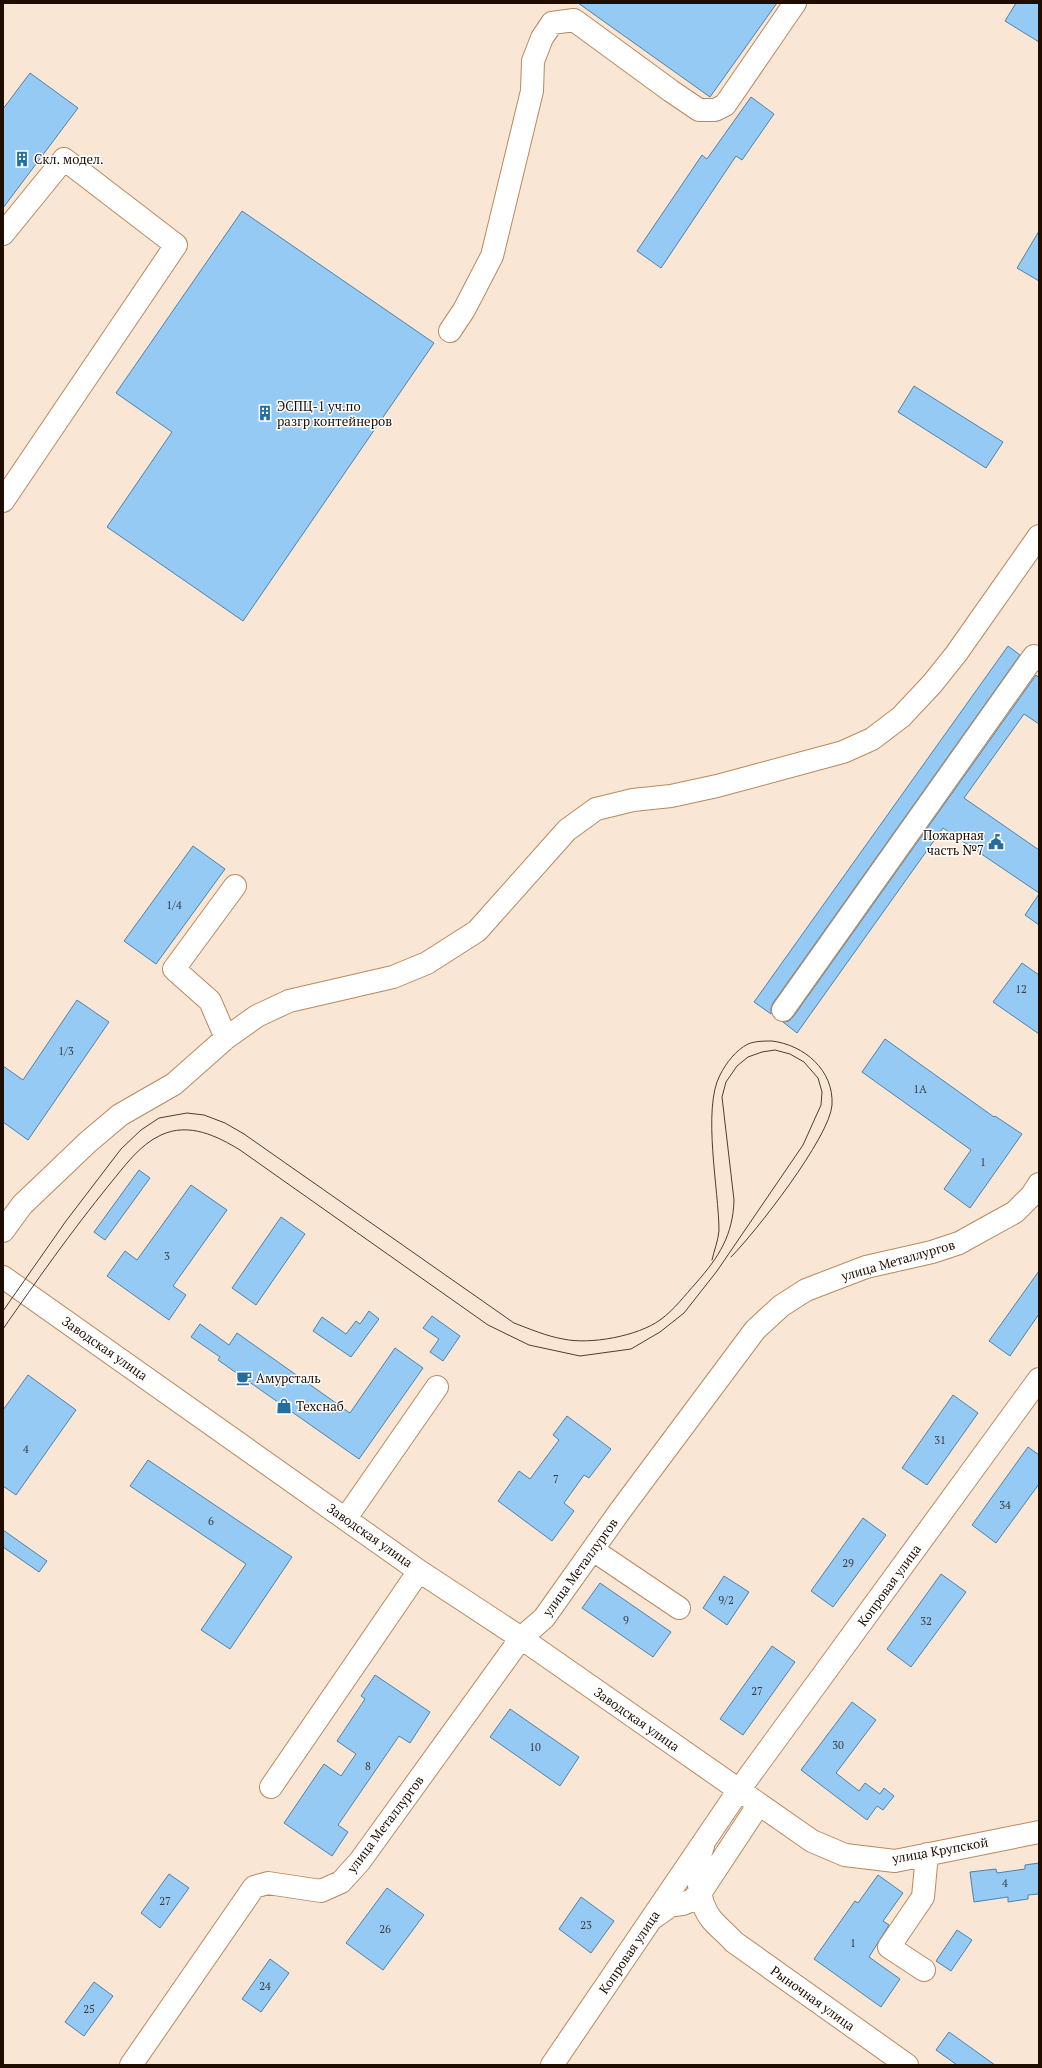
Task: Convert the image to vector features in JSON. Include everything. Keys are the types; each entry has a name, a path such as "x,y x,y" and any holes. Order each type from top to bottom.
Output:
{"street":[{"path":"450,331 464,310 492,256 532,91 533,61 542,38 552,23 574,20 671,91 700,110 715,110 725,104 795,3"},
{"path":"3,234 64,159 176,245 3,501"},
{"path":"3,1231 22,1205 88,1142 120,1115 174,1084 226,1038 257,1016 289,1001 393,976 433,959 477,931 567,830 596,809 633,800 671,796 717,786 843,752 872,739 901,717 932,684 956,654 1039,536"},
{"path":"783,1010 1034,656 1039,660"},
{"path":"226,1038 210,1001 174,969 235,886"},
{"name":"улица Металлургов","path":"131,2065 254,1887 268,1883 320,1891 341,1882 360,1861 521,1638 544,1618 756,1330 781,1306 806,1290 852,1272 959,1243 1015,1212 1037,1193"},
{"name":"Заводская улица","path":"3,1277 419,1571 521,1638 739,1790"},
{"name":"Копровая улица","path":"552,2065 739,1790 1039,1379"},
{"path":"346,1518 437,1387"},
{"path":"593,1550 679,1608"},
{"path":"271,1787 419,1571"},
{"name":"улица Крупской","path":"739,1790 812,1841 846,1855 895,1861 1039,1832"},
{"name":"Рыночная улица","path":"721,1929 715,1908 714,1890 716,1871 760,1804"},
{"name":"Рыночная улица","path":"706,1839 700,1855 699,1884 704,1906 711,1919 734,1942 907,2065"},
{"path":"924,1970 889,1947 923,1897 927,1854"},
{"path":"651,1919 670,1906 692,1900 701,1892 716,1871"}],"building":[{"path":"578,3 777,3 710,97"},
{"path":"1016,3 1039,3 1039,42 1005,21"},
{"name":"Скл. модел.","path":"30,73 78,108 3,208 3,109"},
{"path":"751,97 774,114 742,160 736,156 661,268 637,251 702,155 707,159"},
{"name":"ЭСПЦ-1 уч.по разгр контейнеров","path":"242,211 434,343 243,621 107,527 172,432 116,393"},
{"path":"1039,231 1039,281 1017,268"},
{"path":"914,386 1003,442 986,468 898,412"},
{"path":"1008,646 1020,655 773,1003 771,1014 754,1002"},
{"path":"1036,675 1039,678 1039,724 1024,714 964,798 1039,850 1039,893 943,828 797,1033 783,1022 789,1021 793,1017"},
{"path":"193,846 225,869 156,964 124,941"},
{"path":"1039,894 1039,925 1025,915"},
{"path":"1022,963 1039,975 1039,1034 993,1002"},
{"path":"77,1000 109,1022 28,1140 3,1122 3,1066 23,1080"},
{"path":"885,1039 994,1117 995,1116 1022,1134 970,1208 944,1189 971,1150 862,1072"},
{"path":"139,1170 150,1178 105,1240 94,1232"},
{"path":"191,1185 227,1210 173,1286 186,1295 169,1320 107,1276 125,1251 137,1260"},
{"path":"281,1217 305,1234 256,1305 232,1288"},
{"path":"1039,1271 1039,1314 1010,1356 989,1341"},
{"path":"369,1311 379,1319 351,1357 313,1331 322,1317 346,1334 356,1321 360,1324"},
{"path":"432,1316 460,1336 443,1361 430,1352 439,1339 423,1328"},
{"path":"200,1324 229,1345 237,1333 350,1413 395,1348 423,1368 359,1459 218,1360 220,1357 191,1337"},
{"path":"28,1375 76,1410 16,1495 3,1486 3,1410"},
{"path":"953,1395 978,1413 927,1485 902,1468"},
{"path":"567,1416 611,1449 589,1478 584,1475 564,1503 574,1511 552,1541 498,1501 519,1471 530,1479 559,1440 553,1435"},
{"path":"1028,1447 1039,1455 1039,1484 996,1543 972,1525"},
{"path":"148,1460 292,1557 230,1649 201,1630 246,1564 130,1486"},
{"path":"863,1518 886,1535 833,1607 811,1591"},
{"path":"3,1530 47,1561 39,1572 3,1547"},
{"path":"941,1574 966,1592 911,1667 887,1649"},
{"path":"724,1576 749,1592 727,1625 703,1608"},
{"path":"600,1583 671,1632 653,1657 582,1608"},
{"path":"772,1646 795,1662 743,1735 720,1719"},
{"path":"375,1675 430,1712 410,1743 399,1736 338,1825 348,1832 332,1856 284,1823 324,1764 341,1776 356,1754 337,1741 365,1699 361,1696"},
{"path":"852,1702 876,1720 836,1773 859,1791 865,1783 880,1794 884,1788 894,1796 883,1810 877,1806 867,1820 801,1770"},
{"path":"510,1709 579,1757 560,1786 490,1737"},
{"path":"1039,1863 1039,1894 1028,1895 1028,1899 1008,1902 1008,1897 974,1902 970,1872 996,1869 997,1873 1025,1869 1025,1865"},
{"path":"169,1874 189,1888 160,1928 141,1913"},
{"path":"878,1875 903,1893 883,1921 889,1925 869,1957 900,1979 881,2007 814,1959 855,1901 858,1903"},
{"path":"387,1888 424,1915 383,1970 346,1943"},
{"path":"581,1897 614,1921 591,1953 559,1929"},
{"path":"957,1930 972,1940 951,1971 936,1961"},
{"path":"270,1959 289,1973 261,2012 242,1999"},
{"path":"94,1982 113,1996 84,2036 65,2022"},
{"path":"949,2032 995,2065 957,2065 936,2050"}],"tram line":[{"path":"712,1260 719,1231 712,1129 712,1108 715,1090 725,1066 735,1053 748,1044 760,1041 784,1043 806,1054 815,1061 822,1070 828,1081 832,1105 828,1120 819,1139 790,1184 757,1228 731,1257"},
{"path":"3,1311 66,1221 121,1149 141,1130 159,1118 187,1113 204,1115 225,1123 244,1134 514,1323 550,1336 574,1341 600,1340 627,1335 651,1326 670,1312 712,1264 728,1235 733,1213 734,1200 722,1097 726,1082 737,1066 748,1057 762,1052 775,1050 790,1054 804,1062 818,1078 822,1092 821,1105 803,1145 717,1271 684,1313 660,1332 631,1349 580,1356 529,1345 488,1325 240,1150 222,1140 202,1132 192,1130 171,1131 161,1135 146,1144 132,1157 68,1238 3,1329"}],"place":[{"name":"Скл. модел.","path":"22,159"},
{"name":"ЭСПЦ-1 уч.по разгр контейнеров","path":"265,413"},
{"name":"Пожарная часть №7","path":"996,842"},
{"name":"Амурсталь","path":"244,1378"},
{"name":"Техснаб","path":"284,1406"}]}
